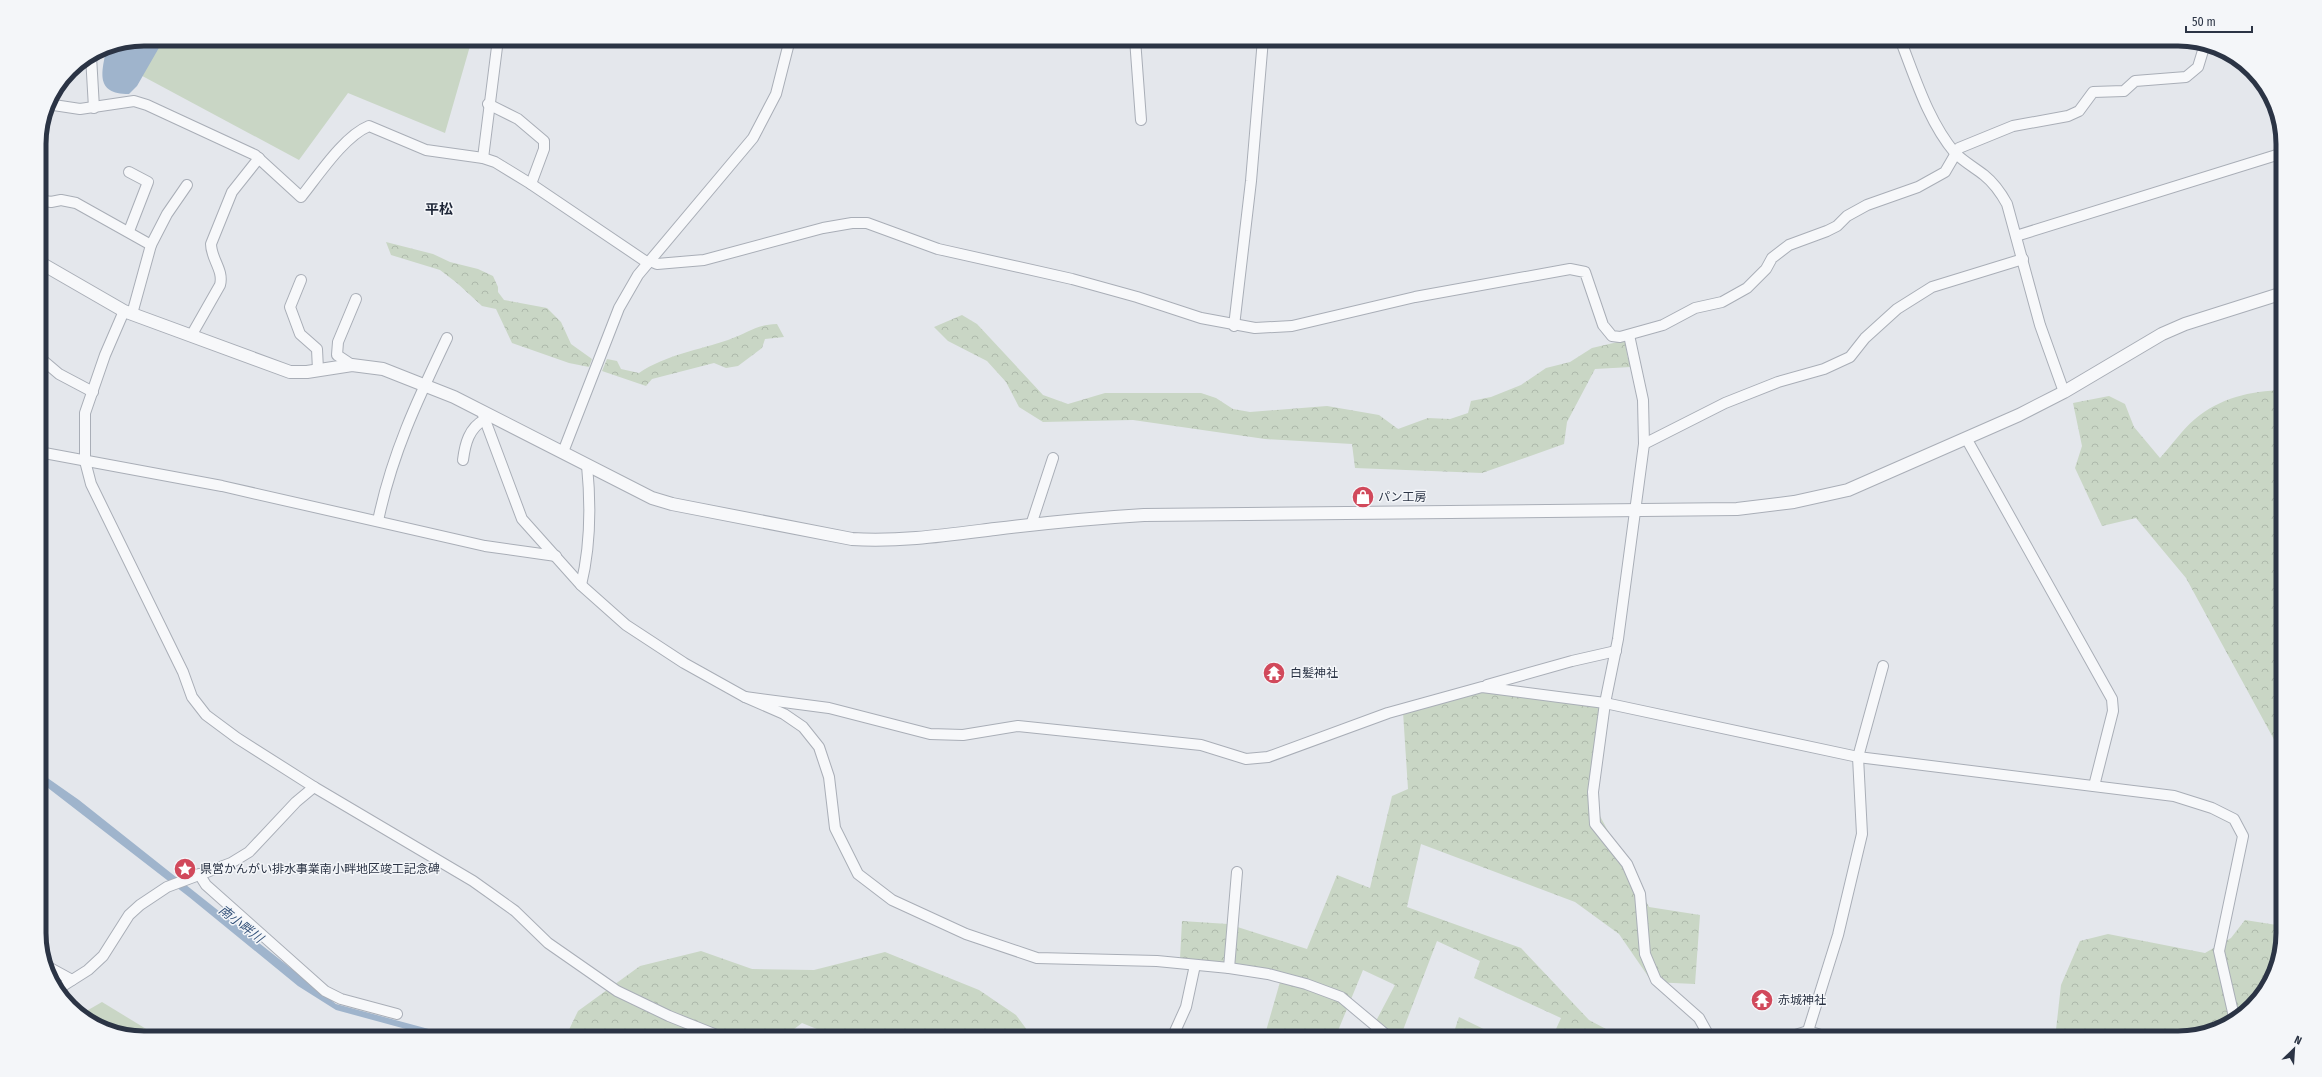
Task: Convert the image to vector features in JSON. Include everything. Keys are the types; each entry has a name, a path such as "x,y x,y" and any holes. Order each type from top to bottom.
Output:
{"street":[{"path":"483,158 488,104 497,46"},
{"path":"563,452 619,308 638,275 753,138 776,94 788,46"},
{"path":"1136,46 1142,120"},
{"path":"1234,326 1251,181 1262,46"},
{"path":"1903,46 1928,108 1955,153 1986,177 2000,191 2007,204 2040,325 2064,392"},
{"path":"54,105 80,109 134,101 147,105 259,158 301,197 351,138 361,129 369,126 426,150 483,158 509,169 649,262 657,264 704,260 823,228 852,223 867,224 938,249 1072,279 1137,297 1201,318 1234,326 1267,328 1292,326 1416,297 1570,269 1585,272 1605,330 1612,336 1620,338 1672,322 1695,308 1715,304 1747,288 1778,252 1789,245 1837,226 1847,216 1867,205 1918,187 1945,172 1959,148 2013,126 2068,116 2079,111 2093,92 2124,91 2135,81 2186,77 2198,67 2203,50"},
{"path":"91,62 94,108"},
{"path":"488,104 518,119 544,141 544,149 532,184"},
{"path":"2016,236 2276,155"},
{"path":"191,336 220,285 222,277 211,253 211,244 232,192 259,158"},
{"path":"129,172 148,182 129,231"},
{"path":"187,185 167,214 151,245 128,312 105,355 85,413 85,461 91,484 183,672 192,697 206,715 218,725 314,788 473,881 515,911 548,943 617,992 668,1016 706,1031"},
{"path":"46,201 51,202 61,200 76,203 114,225 129,231 151,245"},
{"path":"1644,444 1725,403 1778,382 1824,369 1850,357 1865,338 1896,309 1932,287 2023,260"},
{"path":"46,266 128,312 290,372 318,370 352,364 383,369 425,384 483,416 563,452 648,496 672,504 852,539 881,540 921,538 1031,525 1144,516 1737,509 1820,498 1848,490 2019,415 2064,392 2162,334 2185,324 2276,295"},
{"path":"301,280 290,307 300,334 316,349 318,370"},
{"path":"352,364 337,355 338,342 356,299"},
{"path":"1629,335 1643,400 1644,444 1616,651 1605,703 1593,792 1595,824 1627,864 1640,894 1645,954 1656,980 1699,1018 1706,1031"},
{"path":"378,521 385,488 406,424 447,338"},
{"path":"46,363 59,374 93,392"},
{"path":"463,460 465,445 476,424 483,416"},
{"path":"483,416 522,519 581,585 626,625 684,663 745,697 784,714 803,726 819,747 829,776 835,828 858,874 892,900 966,934 1037,958 1157,961 1229,968 1298,982 1341,997 1382,1031"},
{"path":"1966,438 2112,699 2113,711 2094,786"},
{"path":"46,453 222,486 485,546 556,556"},
{"path":"1031,525 1053,458"},
{"path":"581,585 588,556 590,498 587,465"},
{"path":"745,697 828,708 930,734 963,735 1018,726 1201,745 1246,759 1268,757 1388,713 1572,661 1616,651"},
{"path":"1808,1031 1838,935 1862,834 1858,757 1883,666"},
{"path":"1482,687 1605,703 1858,757 2174,796 2212,808 2234,818 2243,836 2219,951 2233,1013"},
{"path":"62,986 103,956 129,915 140,905 171,885 231,862 249,852 296,802 314,788"},
{"path":"1229,968 1238,872"},
{"path":"199,874 206,885 325,991 341,999 397,1014"},
{"path":"1175,1031 1186,1007 1195,965"},
{"path":"53,970 72,980"}],"green space":[{"path":"142,46 470,46 445,133 348,93 299,160 133,71"},
{"path":"386,242 433,254 450,262 478,269 493,276 498,287 498,292 504,300 547,308 561,322 571,344 592,359 589,367 569,363 512,343 496,309 482,306 440,270 391,255"},
{"path":"962,315 977,324 1043,395 1068,404 1105,393 1201,393 1216,398 1233,409 1250,412 1327,406 1379,415 1398,429 1428,418 1450,419 1468,413 1471,401 1491,397 1521,385 1546,368 1570,362 1592,348 1626,340 1627,355 1631,367 1595,369 1567,422 1564,444 1482,473 1355,468 1352,444 1265,439 1133,420 1043,422 1019,407 1006,382 987,361 948,341 934,327"},
{"path":"777,324 784,337 765,339 762,348 738,366 726,368 714,363 652,379 646,386 602,371 607,359 617,361 621,369 639,373 671,357 728,340 763,326"},
{"path":"2276,391 2276,743 2186,578 2136,518 2102,526 2075,468 2082,446 2073,403 2109,396 2125,404 2134,427 2160,458 2190,423 2205,412 2236,397"},
{"path":"1482,690 1603,706 1594,805 1649,907 1700,915 1695,984 1652,982 1619,934 1575,902 1421,844 1407,907 1521,948 1589,1020 1610,1031 1555,1031 1561,1018 1474,978 1480,961 1437,941 1403,1031 1387,1031 1376,1021 1395,985 1363,970 1338,1031 1266,1031 1282,975 1180,959 1182,921 1228,924 1307,949 1337,875 1370,888 1392,796 1408,789 1403,712"},
{"path":"2245,920 2276,925 2274,952 2269,970 2263,982 2252,997 2242,1007 2221,1021 2203,1028 2178,1031 2056,1030 2061,985 2080,941 2108,934 2205,953 2231,938"},
{"path":"701,951 752,969 814,970 885,952 979,990 1016,1015 1028,1031 822,1031 802,1023 792,1031 759,1029 756,1031 568,1031 578,1011 640,966"},
{"path":"102,1002 150,1031 119,1028 107,1024 86,1011"},
{"path":"1459,1017 1488,1031 1454,1031"}],"water":[{"path":"138,46 160,46 137,86 129,94 118,93 110,90 105,85 103,79 103,64 105,54 113,51"},
{"path":"46,777 79,800 336,1004 436,1031 413,1031 336,1010 298,986 189,897 46,786"}],"place":[{"name":"パン工房","path":"1363,497"},
{"name":"白髪神社","path":"1274,673"},
{"name":"県営かんがい排水事業南小畔地区竣工記念碑","path":"185,869"},
{"name":"赤城神社","path":"1762,1000"}],"district":[{"name":"平松","path":"439,209"}],"water label":[{"name":"南小畔川","path":"241,924"}]}
